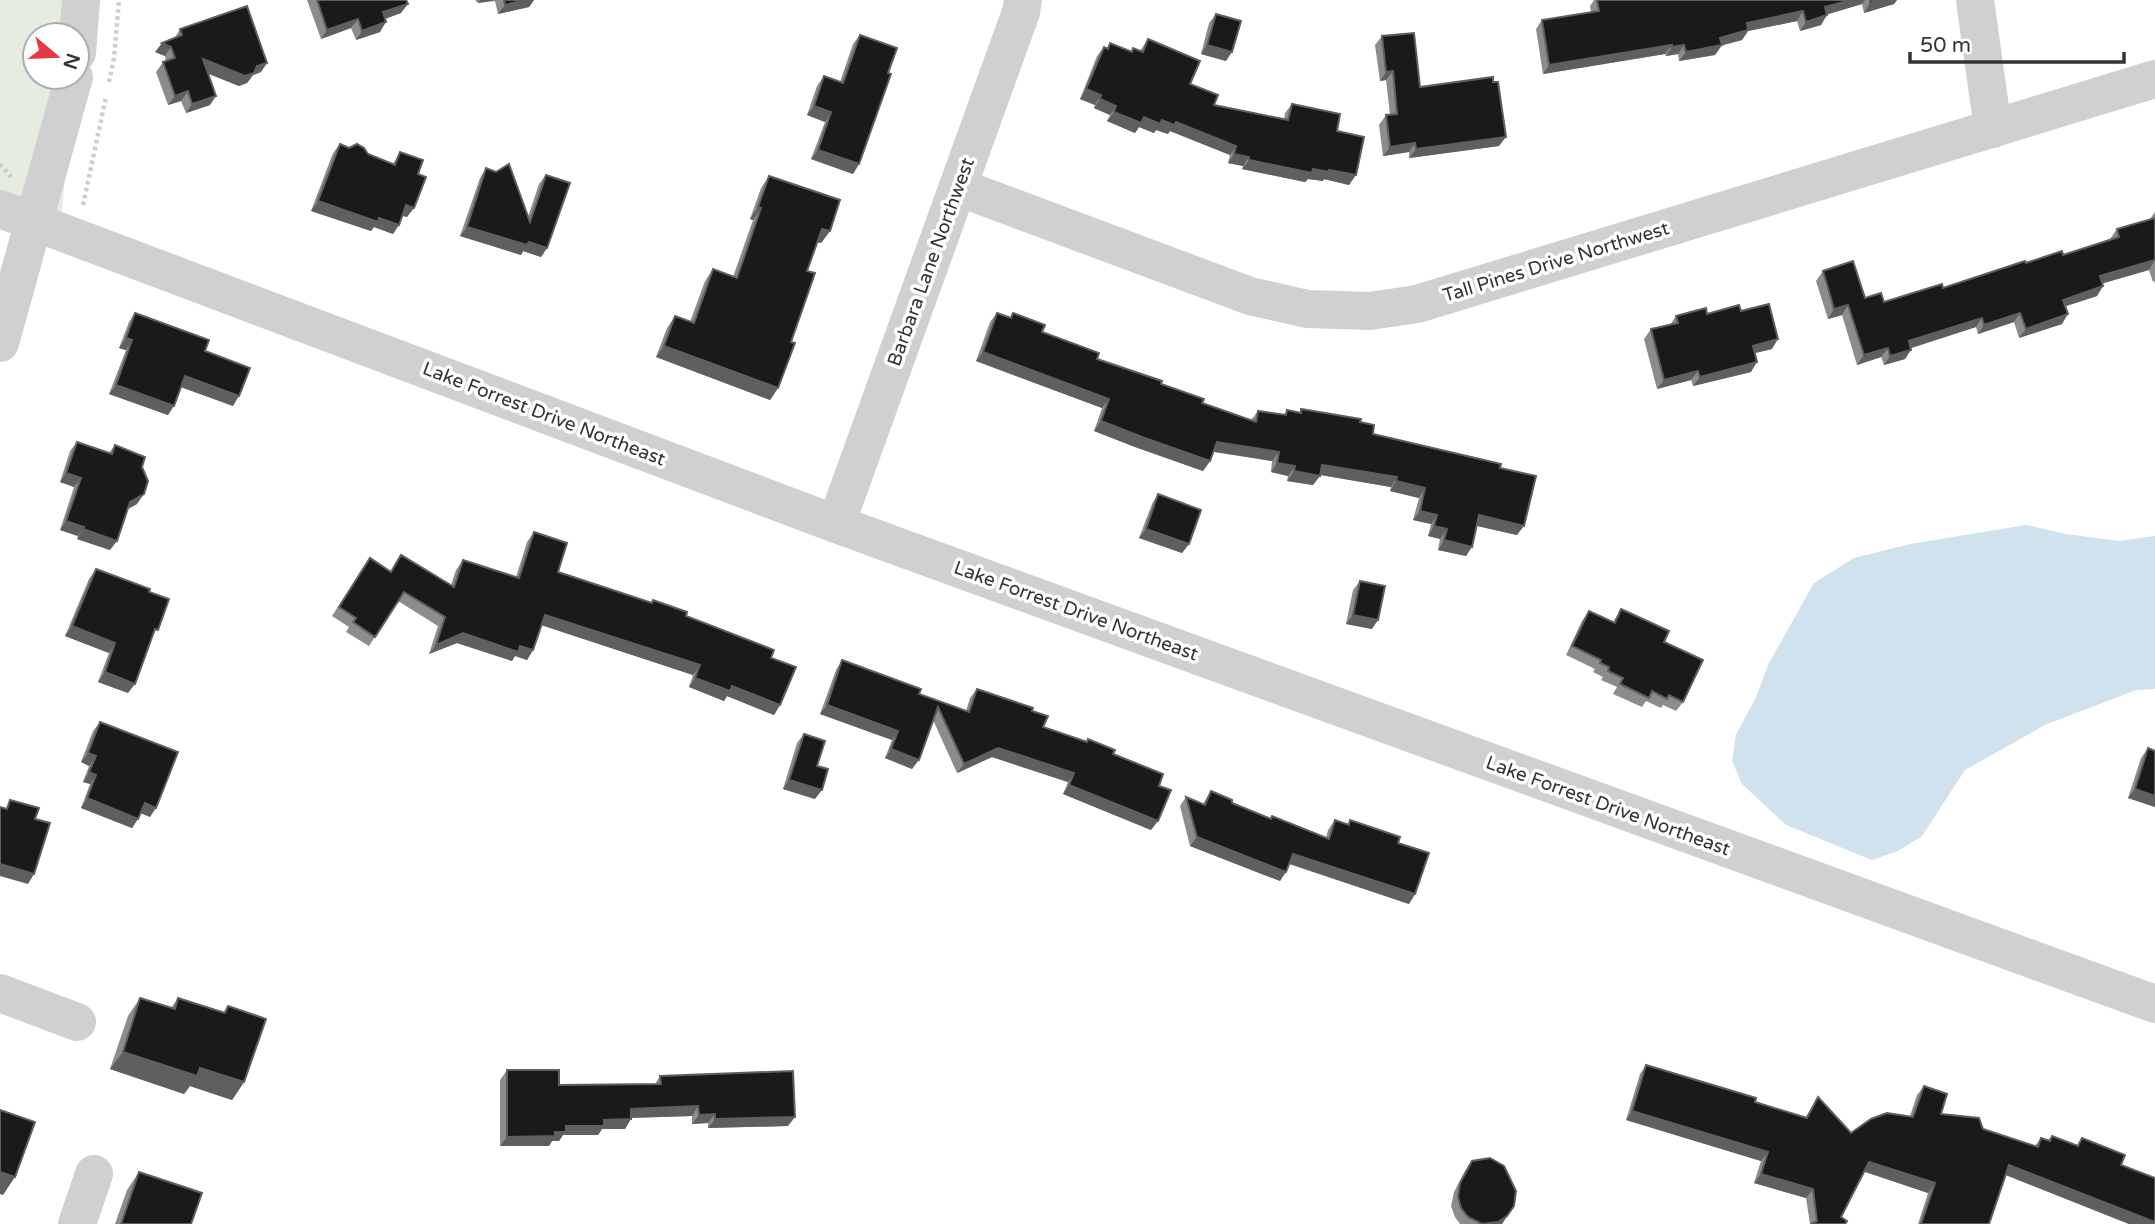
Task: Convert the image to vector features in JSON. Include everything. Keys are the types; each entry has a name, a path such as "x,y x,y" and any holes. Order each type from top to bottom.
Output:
{"street":[{"path":"79,21 81,0"},
{"name":"Barbara Lane Northwest","path":"836,524 1021,12 1023,0"},
{"path":"1975,0 1993,129"},
{"name":"Tall Pines Drive Northwest","path":"958,187 1250,296 1307,309 1370,311 1417,304 2155,79"},
{"path":"0,343 70,91"},
{"name":"Lake Forrest Drive Northeast","path":"0,209 836,524 2155,1004"},
{"path":"0,993 77,1022"},
{"path":"77,1224 94,1174"}],"shaded area":[{"path":"0,0 80,0 78,21 21,21 21,91 72,91 61,223 0,201"}],"water":[{"path":"2026,525 2119,541 2155,536 2155,689 2136,690 2045,725 1965,770 1922,836 1898,851 1872,860 1786,825 1742,784 1732,761 1736,735 1755,699 1769,663 1814,583 1854,558 1910,544"}],"building":[{"path":"317,0 406,0 408,4 383,12 386,22 362,31 358,19 327,30"},
{"path":"504,0 525,0 505,5"},
{"path":"1597,0 1851,0 1825,7 1827,15 1806,22 1803,11 1747,23 1748,30 1720,38 1722,45 1686,52 1684,45 1672,45 1549,65 1542,20 1599,11"},
{"path":"247,6 267,63 257,66 254,73 245,76 203,59 216,96 192,104 188,91 175,96 163,62 175,58 171,47 162,43 182,35 180,29"},
{"path":"1216,14 1241,21 1232,52 1207,45"},
{"path":"1414,33 1420,87 1493,77 1493,82 1498,82 1506,137 1416,149 1415,143 1390,147 1386,115 1397,114 1393,71 1386,72 1382,36"},
{"path":"860,35 897,48 888,73 891,74 859,164 818,150 831,112 814,106 824,76 843,83"},
{"path":"1148,39 1200,61 1190,84 1218,95 1214,105 1288,120 1292,104 1340,114 1337,131 1364,137 1356,175 1313,169 1312,173 1249,160 1249,157 1234,154 1236,146 1176,122 1174,125 1162,120 1160,124 1144,117 1141,123 1114,112 1116,106 1100,99 1101,95 1086,89 1104,47 1108,49 1110,43 1132,52 1133,48 1143,52"},
{"path":"340,144 349,148 357,144 368,154 395,165 400,152 423,160 418,174 426,177 414,208 406,205 399,225 379,218 378,222 318,201"},
{"path":"509,164 530,222 546,175 570,183 547,248 529,242 527,245 467,227 486,168 496,172"},
{"path":"769,176 840,200 830,231 822,229 807,271 815,273 791,342 795,343 778,388 664,346 675,316 694,323 713,269 737,278"},
{"path":"2155,218 2155,260 2100,276 2103,286 2063,300 2068,314 2026,329 2020,313 1984,325 1982,318 1909,341 1911,350 1890,356 1888,348 1864,355 1848,305 1834,309 1823,271 1853,261 1865,298 1881,293 1884,302 1942,284 1943,288 2062,251 2063,255 2119,237 2117,229"},
{"path":"1769,304 1778,339 1753,346 1757,362 1700,377 1698,371 1664,380 1651,329 1678,323 1676,316 1706,308 1707,314 1739,305 1741,311"},
{"path":"135,313 209,340 205,351 250,368 239,396 185,376 174,406 116,385 132,340 126,338"},
{"path":"997,313 1011,318 1013,313 1045,325 1042,332 1099,353 1097,359 1162,381 1161,384 1204,399 1202,403 1256,422 1258,411 1286,415 1287,410 1301,413 1301,409 1361,419 1360,422 1374,425 1373,434 1501,464 1500,468 1536,476 1524,526 1479,515 1472,547 1444,540 1447,529 1434,526 1437,515 1420,511 1425,488 1396,481 1397,477 1322,465 1320,476 1294,471 1295,466 1277,463 1279,452 1217,442 1210,461 1101,421 1109,399 983,352"},
{"path":"77,442 112,454 115,445 145,457 142,467 148,481 144,494 130,502 117,541 66,521 81,478 66,473"},
{"path":"1158,494 1201,510 1189,544 1146,529"},
{"path":"534,532 567,543 558,572 687,612 686,616 774,650 771,658 796,667 780,705 732,686 730,691 695,678 700,665 545,615 533,650 520,646 518,652 463,633 436,645 445,617 404,592 375,637 353,622 356,618 339,607 370,558 391,572 401,555 454,587 463,560 519,578"},
{"path":"96,569 169,599 135,684 105,672 115,643 72,626"},
{"path":"1360,581 1385,586 1378,620 1353,615"},
{"path":"1621,609 1669,631 1664,642 1703,660 1683,702 1669,695 1667,699 1652,691 1649,698 1620,684 1623,678 1608,671 1609,667 1600,663 1601,660 1572,646 1589,611 1615,623"},
{"path":"842,660 921,689 919,694 969,712 977,689 1033,708 1032,711 1048,716 1043,727 1087,742 1088,739 1115,750 1113,754 1163,774 1159,786 1171,790 1158,821 1069,785 1074,773 998,748 964,764 938,707 919,760 891,749 898,731 827,705"},
{"path":"100,722 178,752 156,808 145,803 138,819 87,798 96,775 89,772 96,756 88,753"},
{"path":"804,734 825,741 817,766 828,769 822,790 789,780"},
{"path":"2148,748 2155,751 2155,796 2135,789"},
{"path":"1211,791 1271,819 1272,816 1329,839 1335,820 1349,825 1350,820 1400,837 1398,843 1429,853 1415,894 1293,854 1286,872 1197,837 1186,797 1205,805"},
{"path":"10,800 39,808 35,819 50,823 34,874 0,864 0,807 7,809"},
{"path":"140,998 175,1009 178,998 225,1013 228,1006 266,1019 244,1082 200,1068 197,1076 123,1052"},
{"path":"1646,1065 1756,1098 1755,1102 1807,1118 1818,1097 1851,1133 1871,1119 1887,1113 1913,1117 1924,1086 1947,1094 1941,1114 1979,1118 1983,1129 2038,1147 2041,1138 2050,1141 2052,1136 2078,1146 2082,1138 2125,1155 2121,1165 2155,1178 2155,1222 2009,1165 1989,1224 1921,1224 1935,1183 1869,1162 1841,1217 1847,1221 1845,1224 1811,1224 1817,1221 1813,1189 1761,1174 1768,1152 1632,1111"},
{"path":"507,1070 559,1070 559,1085 661,1084 660,1076 793,1071 795,1117 715,1119 715,1114 699,1115 698,1106 631,1109 631,1119 604,1120 604,1126 566,1126 566,1132 555,1132 555,1136 507,1137"},
{"path":"0,1110 35,1122 15,1177 0,1172"},
{"path":"1490,1158 1504,1166 1516,1191 1514,1206 1507,1216 1498,1222 1482,1224 1468,1217 1461,1208 1458,1197 1460,1183 1472,1161"},
{"path":"139,1172 202,1193 191,1224 121,1224"}]}
